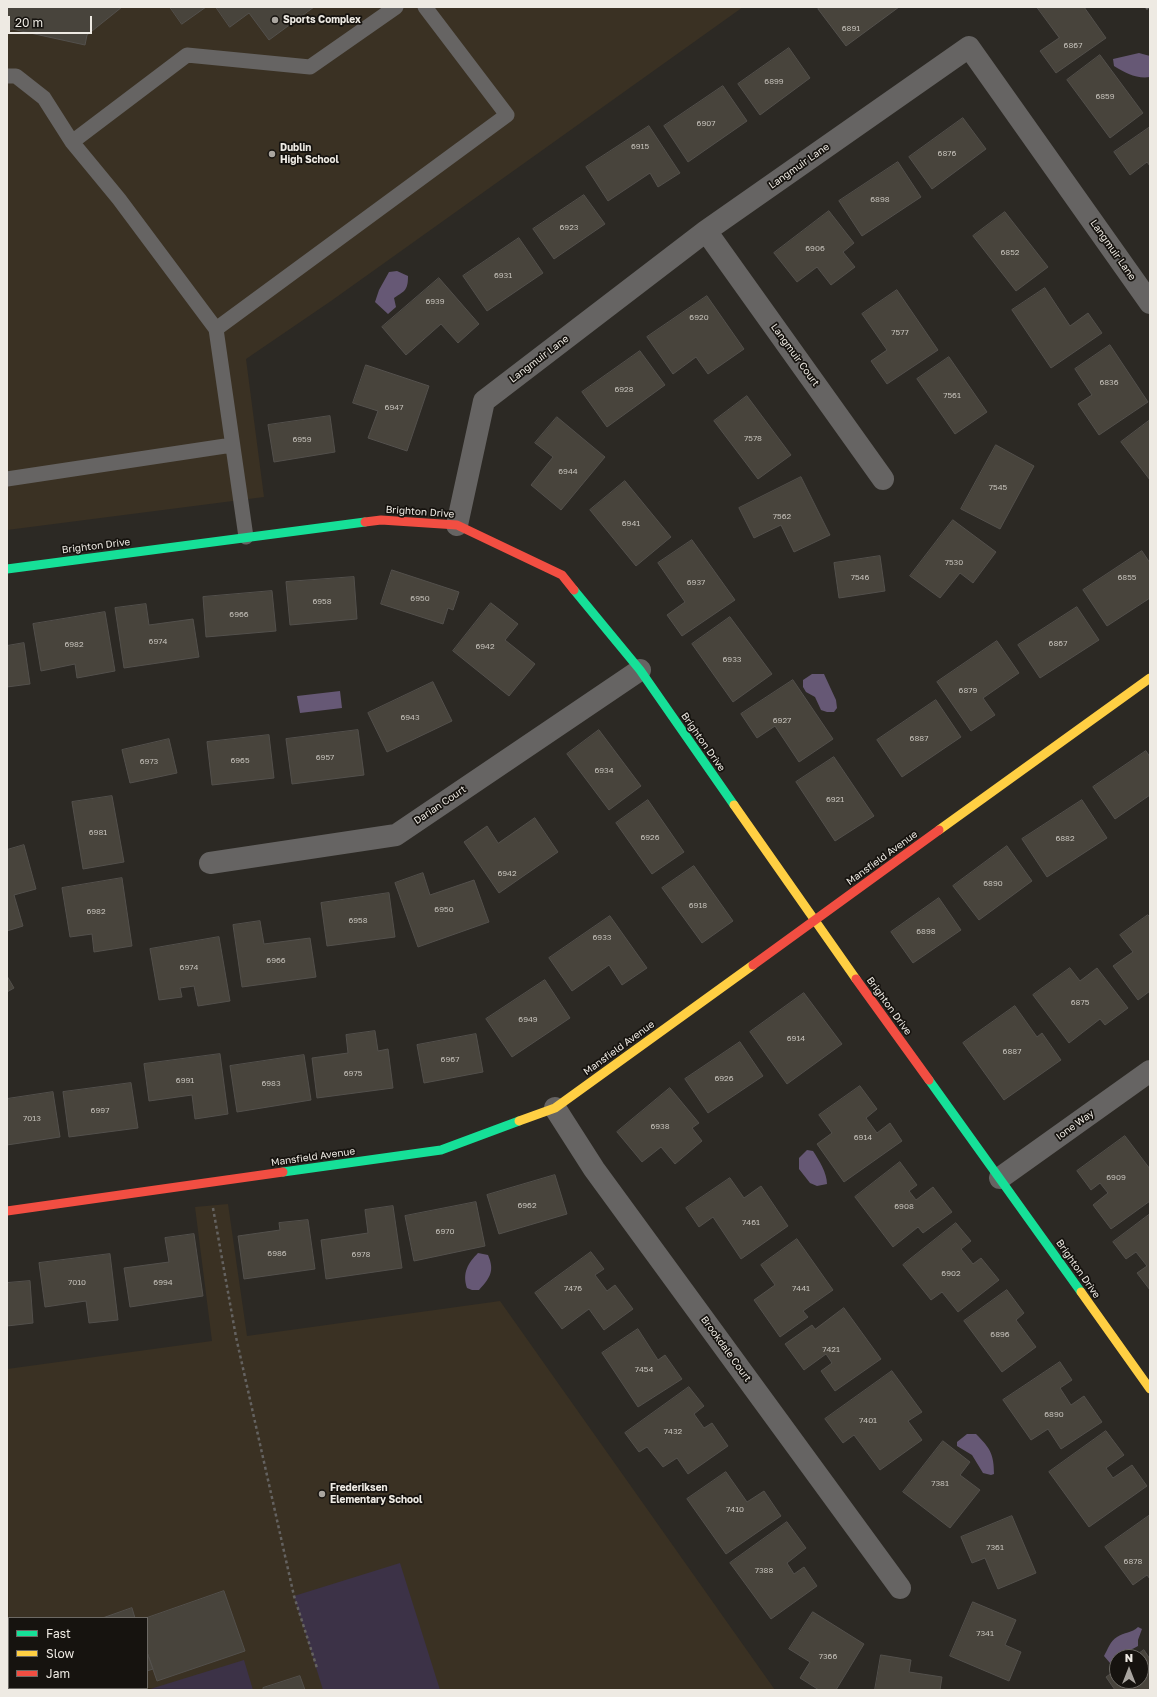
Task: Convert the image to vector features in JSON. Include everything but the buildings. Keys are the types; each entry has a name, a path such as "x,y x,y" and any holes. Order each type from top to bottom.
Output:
{"street":[{"name":"Langmuir Lane","path":"457,525 484,401 706,231 969,47 1150,303"},
{"name":"Langmuir Court","path":"706,231 883,479"},
{"name":"Brighton Drive","path":"7,569 381,520 457,525 562,575 640,670 814,921 1000,1178 1150,1389"},
{"name":"Darian Court","path":"210,863 396,835 640,670"},
{"name":"Mansfield Avenue","path":"7,1211 442,1150 555,1108 1150,678"},
{"name":"Ione Way","path":"1000,1178 1150,1071"},
{"name":"Brookdale Court","path":"555,1108 594,1169 900,1588"}],"lane":[{"path":"72,142 187,56 310,67 396,7"},
{"path":"216,329 506,115 425,7"},
{"path":"7,76 16,76 44,98 72,142 119,199 216,329 246,538"},
{"path":"7,479 232,445"}],"path":[{"path":"1146,7 1150,12"},
{"path":"209,1183 236,1337 294,1596 317,1668"}],"shaded area":[{"name":"Dublin High School","path":"7,7 743,7 331,301 246,359 264,497 7,530"},
{"path":"1139,53 1150,56 1150,77 1131,75 1114,66 1113,59"},
{"path":"397,271 408,276 407,284 405,290 394,298 396,307 388,314 375,302 379,290 389,272"},
{"path":"812,674 824,674 836,700 837,708 834,712 821,710 815,697 806,692 803,687 803,680"},
{"path":"340,691 342,708 300,713 297,696"},
{"path":"807,1150 813,1151 818,1158 824,1171 827,1184 817,1186 810,1183 799,1169 799,1158"},
{"name":"Frederiksen Elementary School","path":"228,1204 247,1336 500,1301 775,1690 7,1690 7,1369 212,1341 195,1207"},
{"path":"478,1253 488,1255 491,1270 489,1278 479,1290 472,1290 467,1288 465,1278 471,1261"},
{"path":"967,1434 976,1434 985,1443 992,1456 994,1474 991,1475 983,1473 972,1455 957,1446 957,1442"},
{"path":"400,1563 440,1690 323,1690 294,1596"},
{"path":"1138,1627 1142,1629 1138,1640 1138,1646 1132,1649 1109,1649 1109,1662 1104,1656 1109,1645 1120,1635"},
{"path":"244,1660 253,1690 147,1690"}],"traffic: fast":[{"path":"7,569 365,522"},
{"path":"574,590 640,670 734,805"},
{"path":"929,1080 1081,1292"},
{"path":"283,1172 441,1150 519,1121"}],"traffic: slow":[{"path":"939,830 1150,678"},
{"path":"734,805 856,979"},
{"path":"519,1121 555,1108 753,965"},
{"path":"1081,1292 1150,1389"}],"traffic: jam":[{"path":"365,522 381,520 457,525 562,575 574,590"},
{"path":"753,965 939,830"},
{"path":"856,979 929,1080"},
{"path":"7,1211 283,1172"}],"place":[{"name":"Sports Complex","path":"275,20"},
{"name":"Dublin High School","path":"272,154"},
{"name":"Frederiksen Elementary School","path":"322,1494"}]}
